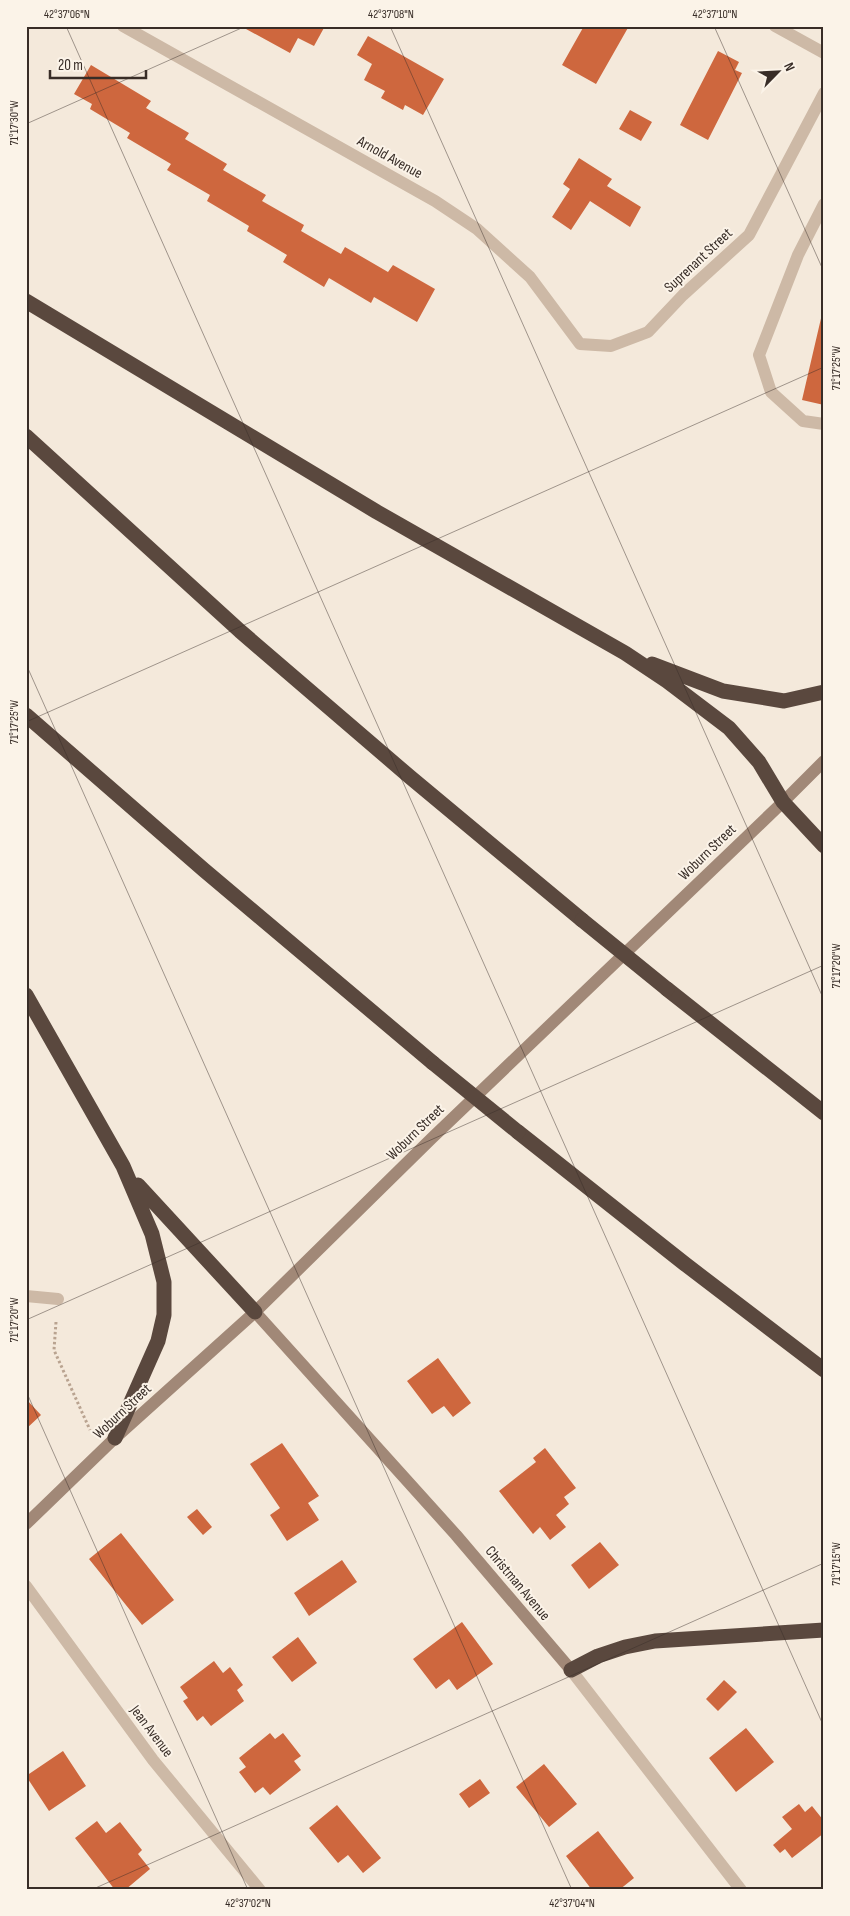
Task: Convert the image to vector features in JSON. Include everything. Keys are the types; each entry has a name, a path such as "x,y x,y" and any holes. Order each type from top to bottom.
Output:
{"highway":[{"path":"26,301 377,512 625,653 667,681 729,728 759,762 783,802 824,846"},
{"path":"26,436 248,637 410,777 667,989 824,1113"},
{"path":"625,653 723,691 784,701 824,692"},
{"path":"26,715 204,870 433,1063 685,1264 824,1370"},
{"path":"26,995 124,1166 142,1192 255,1312"},
{"path":"115,1438 158,1341 164,1314 164,1282 152,1234 124,1166"},
{"path":"571,1670 598,1656 625,1647 655,1641 824,1630"}],"main road":[{"name":"Woburn Street","path":"26,1524 115,1438 255,1312 432,1138 824,761"},
{"name":"Christman Avenue","path":"255,1312 456,1535 571,1670"}],"street":[{"name":"Arnold Avenue","path":"123,26 435,202 477,229 530,277 580,344 611,346"},
{"path":"775,26 824,53"},
{"name":"Suprenant Street","path":"611,346 648,332 683,295 749,235 824,93"},
{"path":"824,204 798,255 759,355 772,392 803,421 824,424"},
{"path":"26,1296 58,1298"},
{"name":"Jean Avenue","path":"26,1586 153,1760 260,1890"},
{"name":"Christman Avenue","path":"571,1670 741,1890"}],"path":[{"path":"58,1298 54,1350 100,1452"}],"building":[{"path":"247,26 325,26 314,46 298,38 290,53 246,29"},
{"path":"584,26 629,26 596,84 562,65"},
{"path":"368,36 444,79 423,115 405,105 403,110 381,98 385,91 364,80 372,64 357,55"},
{"path":"718,51 739,62 735,70 742,73 708,140 680,125"},
{"path":"91,65 151,101 146,108 189,133 185,139 227,164 223,170 266,195 262,201 304,225 301,231 341,254 345,247 388,272 393,265 435,289 417,322 374,297 371,303 329,278 324,287 283,262 287,255 247,231 249,226 207,201 210,195 167,170 171,164 127,138 130,133 90,109 92,104 74,94"},
{"path":"630,110 652,122 641,141 619,129"},
{"path":"579,158 612,179 607,186 641,207 630,227 590,201 571,230 552,217 570,189 563,184"},
{"path":"822,314 824,314 824,405 802,400"},
{"path":"438,1358 471,1403 453,1417 444,1406 432,1414 407,1381"},
{"path":"26,1399 41,1415 26,1429"},
{"path":"282,1443 319,1496 308,1503 319,1520 287,1541 270,1515 280,1508 250,1464"},
{"path":"545,1448 576,1488 564,1497 569,1504 556,1515 566,1527 550,1540 540,1527 533,1534 499,1491 536,1462 533,1458"},
{"path":"197,1509 212,1527 203,1535 187,1517"},
{"path":"121,1533 174,1600 142,1625 89,1559"},
{"path":"600,1542 619,1565 589,1589 571,1565"},
{"path":"342,1560 357,1582 309,1616 294,1593"},
{"path":"462,1622 493,1664 457,1690 449,1679 436,1689 413,1659"},
{"path":"298,1637 317,1663 292,1682 272,1657"},
{"path":"214,1661 223,1673 230,1667 243,1685 237,1690 244,1701 211,1726 203,1716 197,1721 183,1701 188,1698 180,1687"},
{"path":"724,1680 737,1692 718,1711 706,1699"},
{"path":"746,1728 774,1762 736,1792 709,1758"},
{"path":"270,1733 275,1739 283,1733 301,1756 294,1761 301,1770 270,1795 263,1787 255,1793 239,1772 246,1767 239,1758"},
{"path":"63,1751 86,1786 49,1811 26,1776"},
{"path":"544,1764 577,1804 549,1827 516,1787"},
{"path":"480,1779 490,1793 469,1808 459,1794"},
{"path":"799,1804 805,1812 812,1806 824,1821 824,1833 792,1858 785,1849 780,1853 773,1845 792,1829 782,1817"},
{"path":"337,1805 381,1858 363,1873 348,1855 338,1863 309,1828"},
{"path":"97,1821 106,1833 120,1822 142,1850 138,1854 150,1869 125,1890 115,1890 75,1838"},
{"path":"598,1831 634,1878 619,1890 592,1890 566,1856"}]}
